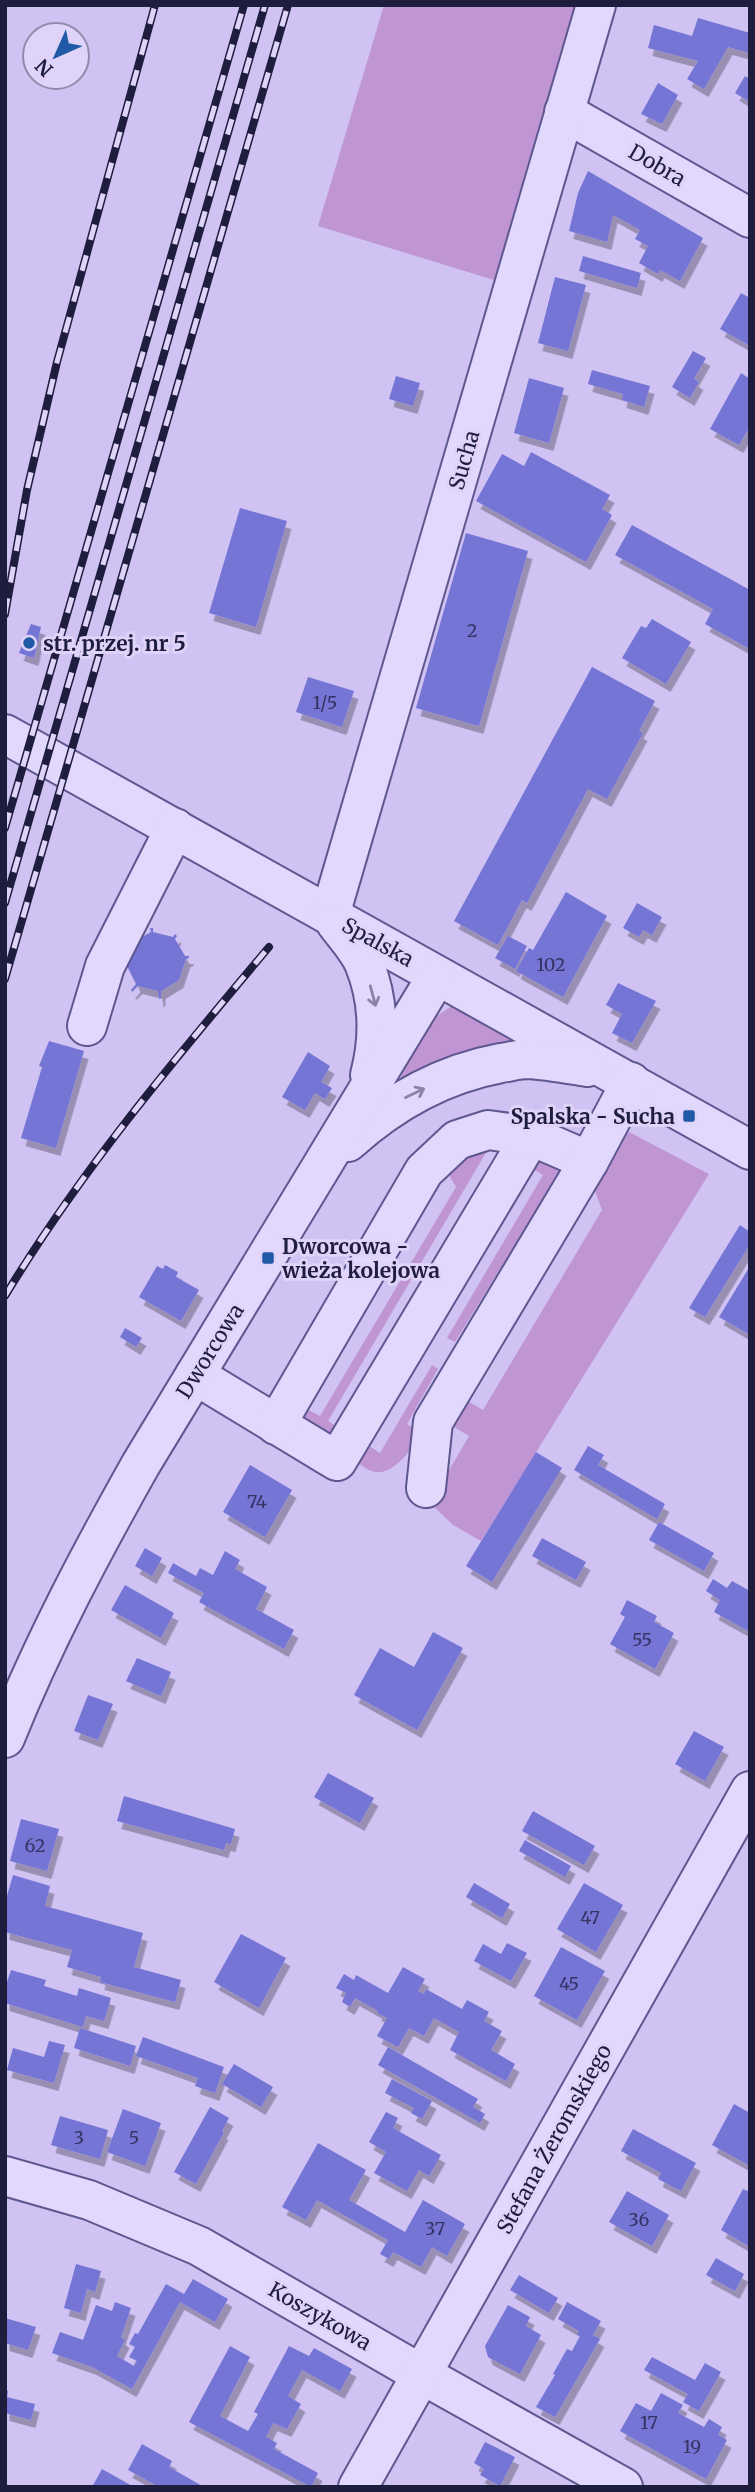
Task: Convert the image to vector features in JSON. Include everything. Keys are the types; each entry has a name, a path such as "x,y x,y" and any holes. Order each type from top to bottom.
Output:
{"street":[{"name":"Sucha","path":"330,915 340,891 596,5"},
{"name":"Dobra","path":"564,112 750,218"},
{"name":"Spalska","path":"5,734 750,1150"},
{"path":"88,1026 105,966 175,828"},
{"path":"330,915 363,961 376,1006 377,1047 364,1098"},
{"name":"Dworcowa","path":"5,1738 31,1673 94,1547 437,976"},
{"path":"323,1164 396,1104 447,1077 481,1067 525,1059 620,1077 589,1161 433,1422 426,1488"},
{"path":"276,1425 424,1171 457,1140 488,1130 531,1136 589,1161"},
{"path":"195,1376 337,1461 531,1136"},
{"path":"413,1335 465,1366"},
{"name":"Stefana Żeromskiego","path":"358,2487 750,1791"},
{"name":"Koszykowa","path":"5,2176 89,2200 199,2246 622,2487"}],"shaded area":[{"path":"384,5 575,5 494,280 318,226"},
{"path":"450,1007 459,1007 515,1040 519,1046 404,1083 401,1078 403,1071 437,1016"},
{"path":"629,1132 709,1174 481,1541 453,1525 430,1503 469,1436 449,1424 464,1399 483,1410 602,1210 592,1183 615,1146"},
{"path":"491,1144 328,1421 344,1431 335,1439 298,1418 301,1406 320,1416 456,1187 450,1177 449,1165"},
{"path":"534,1158 566,1168 566,1188 554,1181 455,1342 447,1338 543,1175 528,1166"},
{"path":"432,1365 438,1369 407,1424 422,1434 394,1467 376,1472 367,1469 357,1461 360,1440 380,1453"}],"building":[{"path":"698,18 750,33 750,53 728,47 704,89 687,79 698,61 648,48 654,25 692,36"},
{"path":"745,76 750,79 750,102 735,93"},
{"path":"658,83 678,95 662,124 641,114"},
{"path":"588,171 703,238 680,281 660,270 658,274 639,263 648,246 635,239 640,230 613,215 607,242 569,231 578,193"},
{"path":"583,256 641,273 637,288 579,271"},
{"path":"555,277 586,285 568,351 538,343"},
{"path":"741,293 750,298 750,346 720,329"},
{"path":"693,351 706,358 694,379 699,382 690,398 672,387"},
{"path":"592,370 650,386 644,407 622,400 623,394 588,384"},
{"path":"741,373 750,379 750,426 739,445 710,429"},
{"path":"396,376 420,383 413,406 389,399"},
{"path":"529,378 564,388 549,443 514,433"},
{"path":"531,452 610,495 602,509 612,515 586,562 476,501 502,454 524,466"},
{"path":"240,508 287,521 256,627 209,613"},
{"path":"632,525 750,590 750,649 705,624 713,609 615,555"},
{"path":"466,533 528,551 479,726 416,708"},
{"path":"652,619 691,642 666,684 622,658 641,626 646,628"},
{"name":"str. przej. nr 5","path":"31,624 41,627 34,658 19,653"},
{"path":"592,667 655,701 639,731 643,733 607,799 588,789 527,903 522,900 498,945 454,921"},
{"path":"308,677 354,691 342,727 296,712"},
{"path":"566,892 607,916 563,997 516,971 529,948 533,950"},
{"path":"637,903 662,917 652,935 643,930 639,937 623,928"},
{"path":"150,928 153,928 153,932 173,937 175,934 185,956 189,956 179,980 161,991 159,999 158,991 138,986 132,992 136,984 127,966 133,942 151,932"},
{"path":"508,936 527,946 515,969 495,958"},
{"path":"618,983 656,1001 632,1043 612,1033 622,1014 606,1005"},
{"path":"49,1041 84,1051 56,1148 21,1138 42,1067 39,1066"},
{"path":"308,1052 330,1066 321,1082 332,1088 325,1099 315,1093 305,1110 282,1097"},
{"path":"740,1225 750,1232 750,1244 705,1317 689,1308"},
{"path":"165,1265 178,1272 176,1277 199,1290 181,1321 139,1297 157,1266 163,1269"},
{"path":"750,1266 750,1335 719,1317"},
{"path":"125,1328 142,1338 136,1347 120,1337"},
{"path":"588,1446 604,1455 598,1465 665,1504 657,1519 574,1470"},
{"path":"536,1452 562,1468 492,1582 466,1566"},
{"path":"250,1465 292,1490 265,1537 223,1512"},
{"path":"659,1522 714,1553 704,1571 649,1540"},
{"path":"542,1538 586,1562 576,1580 532,1556"},
{"path":"145,1548 162,1558 152,1576 135,1566"},
{"path":"225,1551 240,1560 235,1569 267,1587 256,1609 294,1630 284,1649 199,1602 204,1593 168,1573 173,1563 196,1576 200,1568 213,1575"},
{"path":"713,1579 727,1588 732,1581 750,1591 750,1632 714,1612 720,1600 706,1591"},
{"path":"125,1585 174,1613 161,1638 111,1610"},
{"path":"627,1600 657,1616 654,1622 674,1633 655,1669 610,1644 625,1617 620,1614"},
{"path":"433,1632 463,1648 417,1730 354,1695 380,1648 414,1667"},
{"path":"137,1658 171,1672 161,1696 126,1681"},
{"path":"88,1695 113,1704 98,1740 74,1731"},
{"path":"694,1731 724,1747 705,1781 675,1764"},
{"path":"328,1773 374,1798 360,1823 314,1797"},
{"path":"124,1796 235,1829 231,1844 226,1843 224,1850 117,1821"},
{"path":"533,1811 595,1846 584,1865 522,1831"},
{"path":"21,1819 59,1829 47,1871 10,1861"},
{"path":"525,1840 571,1866 565,1877 519,1851"},
{"path":"13,1875 50,1886 45,1906 143,1933 134,1967 181,1980 175,2002 100,1982 101,1977 67,1967 72,1950 5,1932 5,1903"},
{"path":"474,1883 510,1904 502,1918 466,1897"},
{"path":"584,1883 623,1905 596,1952 557,1929"},
{"path":"241,1934 286,1958 259,2008 214,1982"},
{"path":"507,1943 527,1953 511,1981 474,1961 483,1944 501,1954"},
{"path":"561,1947 605,1971 577,2020 534,1996"},
{"path":"403,1967 425,1979 418,1991 424,1994 426,1989 462,2009 467,2000 489,2012 484,2021 502,2031 491,2050 515,2064 506,2081 450,2050 459,2032 434,2018 424,2036 409,2028 398,2047 377,2036 387,2018 355,1998 350,2007 342,2002 346,1993 336,1988 344,1974 354,1980 356,1975 388,1993"},
{"path":"11,1970 46,1980 44,1986 77,1996 79,1988 111,1998 104,2021 86,2016 83,2027 5,2003 5,1988"},
{"path":"80,2028 136,2046 130,2066 74,2048"},
{"path":"143,2037 224,2067 215,2093 195,2086 198,2078 136,2056"},
{"path":"49,2041 65,2045 54,2083 7,2070 13,2048 44,2057"},
{"path":"388,2047 478,2099 473,2107 485,2114 480,2123 378,2065"},
{"path":"234,2064 273,2087 261,2107 222,2084"},
{"path":"392,2079 432,2101 422,2119 411,2113 414,2108 385,2093"},
{"path":"734,2104 750,2113 750,2166 712,2145"},
{"path":"210,2107 229,2118 196,2184 174,2172"},
{"path":"123,2109 161,2123 145,2166 107,2152"},
{"path":"386,2112 398,2118 393,2128 441,2155 429,2176 419,2170 407,2191 374,2173 386,2152 369,2142"},
{"path":"60,2116 108,2130 100,2159 51,2145"},
{"path":"633,2129 696,2163 681,2191 658,2179 661,2173 621,2151"},
{"path":"318,2143 366,2170 349,2200 405,2232 423,2200 465,2224 447,2256 432,2247 421,2267 393,2252 389,2259 380,2254 388,2240 317,2200 306,2220 282,2207"},
{"path":"743,2189 750,2192 750,2247 721,2230"},
{"path":"627,2191 669,2215 652,2246 609,2222"},
{"path":"716,2258 744,2274 735,2291 706,2275"},
{"path":"76,2264 101,2271 95,2292 87,2289 81,2313 64,2308"},
{"path":"519,2275 558,2298 549,2313 510,2290"},
{"path":"193,2279 228,2299 215,2322 180,2302 132,2389 92,2367 52,2353 60,2332 83,2340 96,2305 112,2311 115,2302 131,2308 121,2337 125,2340 117,2356 134,2366 137,2361 129,2357 135,2347 129,2344 135,2333 138,2334 166,2284 184,2294"},
{"path":"567,2302 601,2321 593,2335 600,2339 555,2417 536,2407 567,2349 572,2351 580,2336 577,2335 579,2331 558,2319"},
{"path":"508,2305 530,2317 526,2326 541,2335 520,2374 488,2357 485,2346"},
{"path":"5,2318 36,2327 28,2350 5,2343"},
{"path":"230,2346 250,2357 220,2416 248,2431 258,2414 254,2412 289,2346 309,2356 314,2348 352,2369 340,2391 302,2370 288,2396 301,2404 287,2429 273,2423 266,2437 277,2443 274,2449 318,2473 311,2487 189,2422"},
{"path":"652,2357 695,2380 705,2363 721,2372 699,2411 683,2402 688,2394 644,2370"},
{"path":"5,2390 8,2391 7,2397 35,2404 31,2420 5,2413"},
{"path":"661,2393 683,2405 678,2413 704,2427 709,2419 722,2427 718,2435 727,2440 706,2479 620,2431 636,2403 651,2411"},
{"path":"485,2442 515,2457 500,2486 480,2475 484,2469 474,2463"},
{"path":"142,2444 172,2461 169,2467 204,2487 159,2487 128,2470"},
{"path":"102,2469 134,2487 92,2487"}],"railway":[{"path":"5,614 27,490 57,362 155,5"},
{"path":"5,828 244,5"},
{"path":"5,903 265,5"},
{"path":"5,979 288,5"},
{"path":"5,1296 65,1204 130,1116 269,947"}],"place":[{"name":"str. przej. nr 5","path":"29,643"},
{"name":"Spalska - Sucha","path":"689,1116"},
{"name":"Dworcowa - wieża kolejowa","path":"268,1258"}]}
